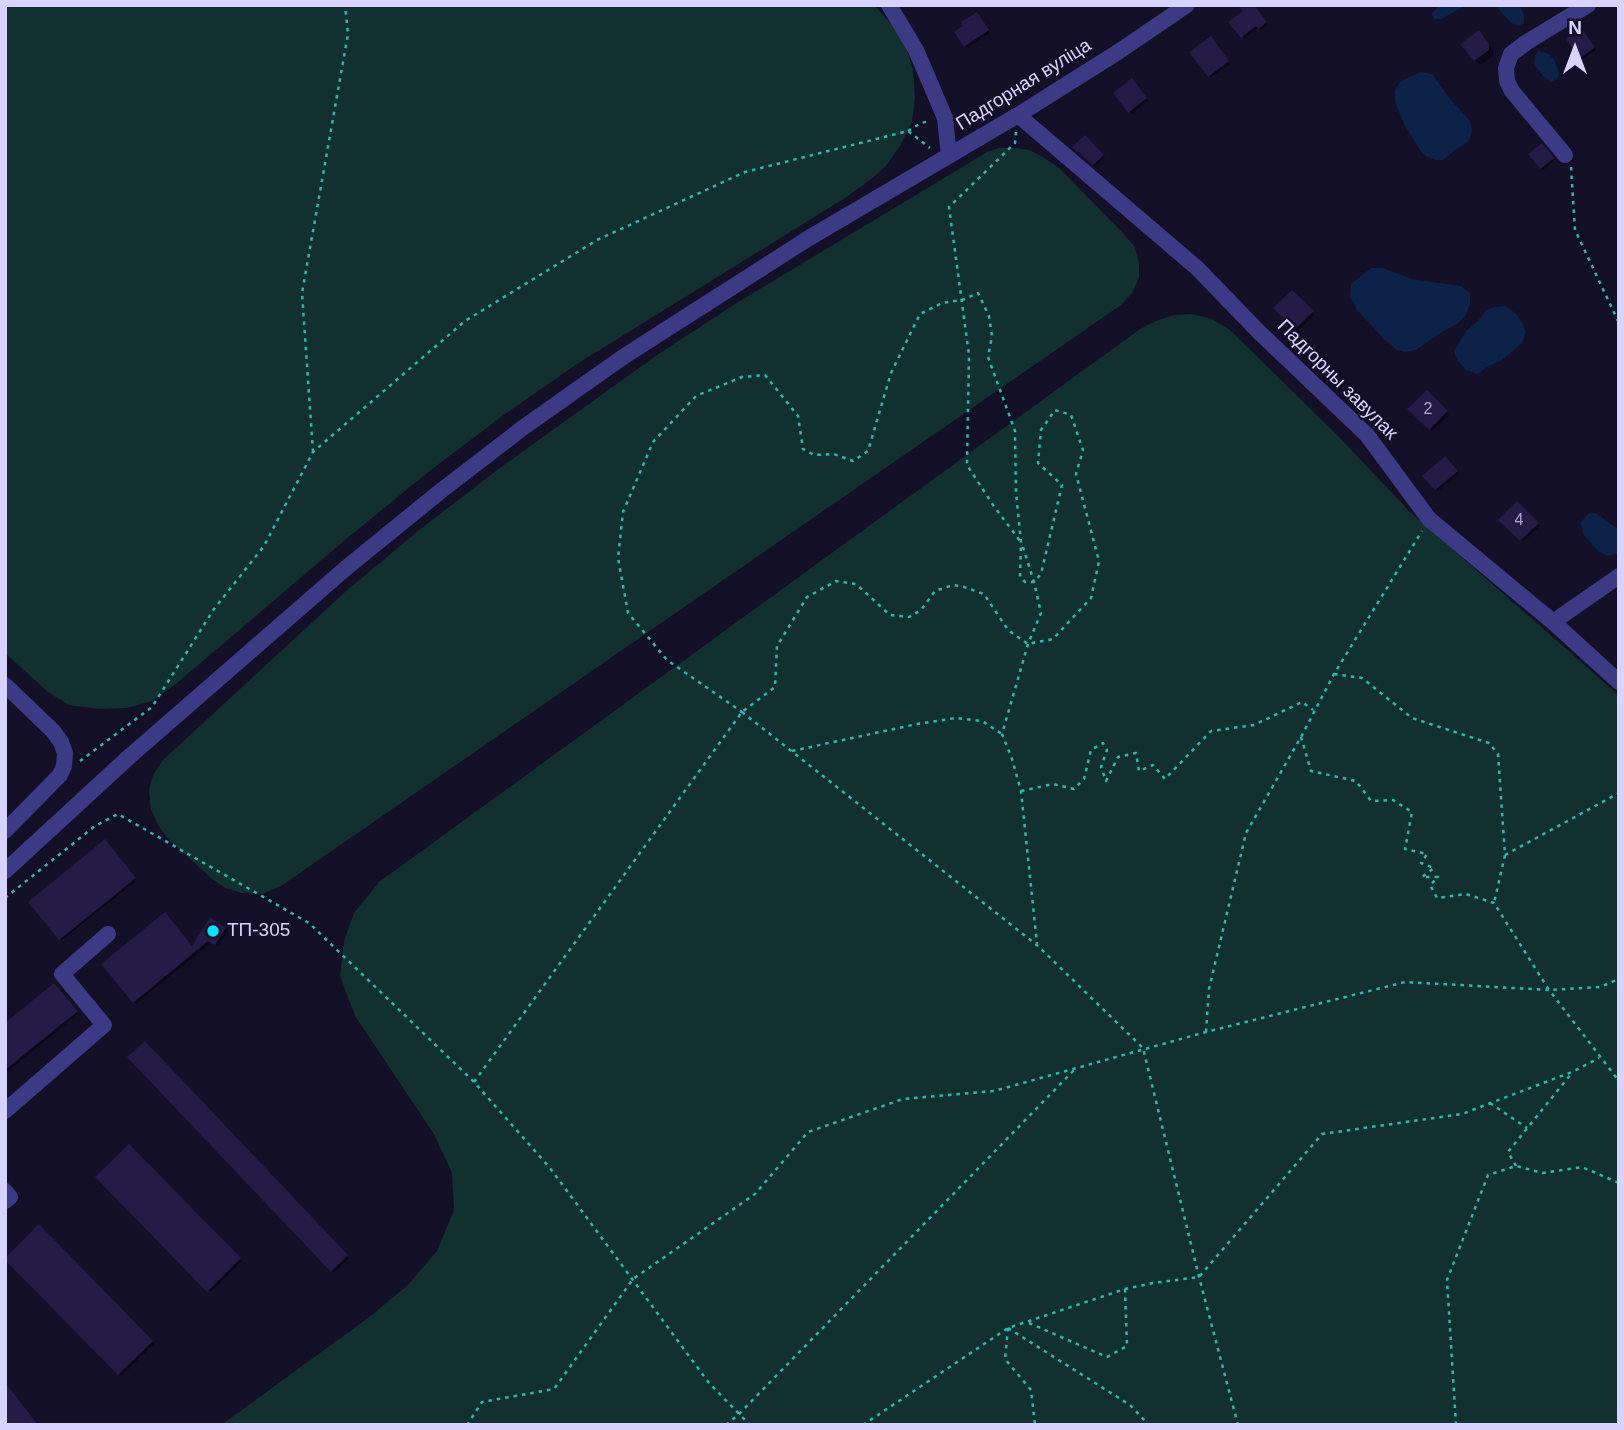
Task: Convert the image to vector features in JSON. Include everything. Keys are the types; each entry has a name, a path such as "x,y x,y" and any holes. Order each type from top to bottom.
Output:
{"street":[{"name":"Падгорная вуліца","path":"889,5 916,50 945,118 949,156 1118,52 1186,5"},
{"path":"1565,155 1511,91 1506,68 1511,54 1588,5"},
{"name":"Падгорны завулак","path":"1018,115 1197,268 1259,332 1367,435 1429,519 1553,622 1619,682"},
{"path":"5,872 130,757 346,568 524,427 623,357 725,291 949,156"},
{"path":"1553,622 1619,576"},
{"path":"5,685 53,732 65,753 60,775 5,831"},
{"path":"5,1111 104,1025 62,974 108,934"},
{"path":"5,1191 10,1197 5,1201"}],"path":[{"path":"313,452 302,293 348,34 345,5"},
{"path":"1002,734 1028,644 1041,613 1021,542 967,465 970,355 949,207 1015,143 1018,115"},
{"path":"80,760 152,707 214,608 264,546 313,452 465,321 597,240 745,172 908,131 921,123 945,118"},
{"path":"908,131 929,147 949,156"},
{"path":"1565,155 1572,169 1576,230 1619,323"},
{"path":"474,1082 742,712 775,687 777,646 807,597 836,581 856,584 890,615 909,617 921,610 935,591 953,585 984,594 1008,630 1028,644 1053,639 1091,598 1099,561 1076,474 1083,450 1071,415 1055,410 1041,430 1038,463 1062,485 1041,574 1034,582 1025,582 1020,577 1021,542 1016,493 1015,431 988,357 992,336 989,316 978,293 962,300 942,303 920,314 891,373 868,451 853,461 834,454 814,455 803,449 798,416 765,375 742,377 696,396 653,442 623,512 618,558 628,613 667,660 742,712 1038,946 1143,1048 1238,1425"},
{"path":"1206,1031 1209,989 1246,833 1334,674 1429,519"},
{"path":"1334,674 1362,678 1412,718 1489,743 1498,754 1505,855 1494,903"},
{"path":"1021,791 1053,783 1074,789 1084,779 1091,750 1103,743 1107,750 1101,767 1106,781 1118,757 1136,753 1139,771 1153,765 1166,779 1211,731 1254,725 1301,702 1314,710"},
{"path":"792,751 956,718 982,721 1002,734 1021,791 1038,946"},
{"path":"1301,737 1311,771 1356,781 1371,801 1393,800 1412,812 1405,849 1427,854 1421,863 1434,868 1422,877 1438,877 1430,884 1437,898 1466,894 1494,903 1549,990 1619,1081"},
{"path":"1505,855 1619,793"},
{"path":"5,898 96,825 118,814 309,923 474,1082 550,1168 709,1383 750,1425"},
{"path":"467,1425 482,1402 554,1389 633,1279 755,1194 808,1132 903,1099 994,1091 1206,1031 1405,982 1549,990 1600,986 1619,979"},
{"path":"863,1425 1008,1328 1125,1289 1199,1277 1322,1135 1462,1114 1572,1072 1601,1058"},
{"path":"726,1425 1076,1068"},
{"path":"1516,1166 1508,1152 1572,1072"},
{"path":"1490,1103 1527,1128"},
{"path":"1456,1425 1447,1280 1488,1175 1516,1166 1544,1173 1582,1167 1619,1183"},
{"path":"1027,1322 1107,1357 1127,1346 1125,1289"},
{"path":"1008,1328 1005,1359 1031,1390 1035,1425"},
{"path":"1008,1328 1130,1405 1149,1425"}],"green space":[{"path":"5,5 874,5 906,46 913,70 915,98 912,122 900,146 885,167 866,183 577,364 505,414 427,473 152,701 127,708 99,709 69,705 48,692 5,653"},
{"path":"999,148 1029,150 1060,169 1135,247 1139,278 1132,293 1121,305 281,886 262,894 242,893 225,888 168,839 151,809 149,790 153,775 163,760 345,592 418,531 497,470 657,355 735,304 987,152"},
{"path":"1192,314 1212,319 1230,330 1340,438 1411,513 1619,696 1619,1425 221,1425 368,1318 408,1285 437,1251 454,1210 452,1173 434,1134 355,1016 340,976 344,941 354,913 379,882 1140,329 1174,315"}],"water":[{"path":"1440,5 1467,5 1441,19 1435,19 1431,14"},
{"path":"1495,5 1519,5 1524,15 1524,23 1519,26 1511,23"},
{"path":"1538,51 1547,53 1554,59 1559,73 1557,79 1551,82 1534,64"},
{"path":"1421,72 1432,74 1470,121 1472,131 1469,141 1443,160 1435,160 1420,150 1404,124 1395,102 1395,90 1401,81"},
{"path":"1371,268 1383,268 1412,279 1461,286 1470,293 1466,315 1457,324 1416,350 1397,350 1357,310 1350,297 1351,284"},
{"path":"1506,306 1523,324 1526,332 1522,343 1502,360 1478,374 1466,370 1457,360 1454,351 1459,342 1486,310"},
{"path":"1596,513 1619,530 1619,553 1607,556 1598,551 1583,534 1581,522 1588,514"}],"building":[{"path":"1238,5 1254,5 1267,22 1258,29 1256,26 1241,38 1228,22 1243,11"},
{"path":"977,12 989,30 964,47 954,32 963,26 961,22"},
{"path":"1581,28 1595,47 1579,59 1566,39"},
{"path":"1479,30 1489,44 1489,50 1474,61 1460,44"},
{"path":"1211,36 1229,61 1208,77 1189,52"},
{"path":"1132,78 1147,98 1128,113 1113,93"},
{"path":"1085,135 1104,155 1093,165 1072,147"},
{"path":"1542,143 1554,158 1540,169 1528,154"},
{"path":"1292,290 1314,311 1294,330 1273,308"},
{"path":"1427,390 1448,411 1429,430 1407,409"},
{"path":"1445,456 1458,471 1435,490 1422,476"},
{"path":"1517,501 1539,523 1520,541 1498,520"},
{"path":"105,839 136,878 59,940 28,902"},
{"path":"165,912 192,946 210,917 226,928 215,945 208,941 133,1003 101,964"},
{"path":"54,983 78,1011 5,1070 5,1023"},
{"path":"145,1041 348,1255 331,1272 127,1057"},
{"path":"129,1144 241,1258 207,1292 95,1177"},
{"path":"39,1224 153,1341 118,1375 5,1260"},
{"path":"5,1382 38,1425 5,1425"}],"place":[{"name":"ТП-305","path":"213,931"}]}
